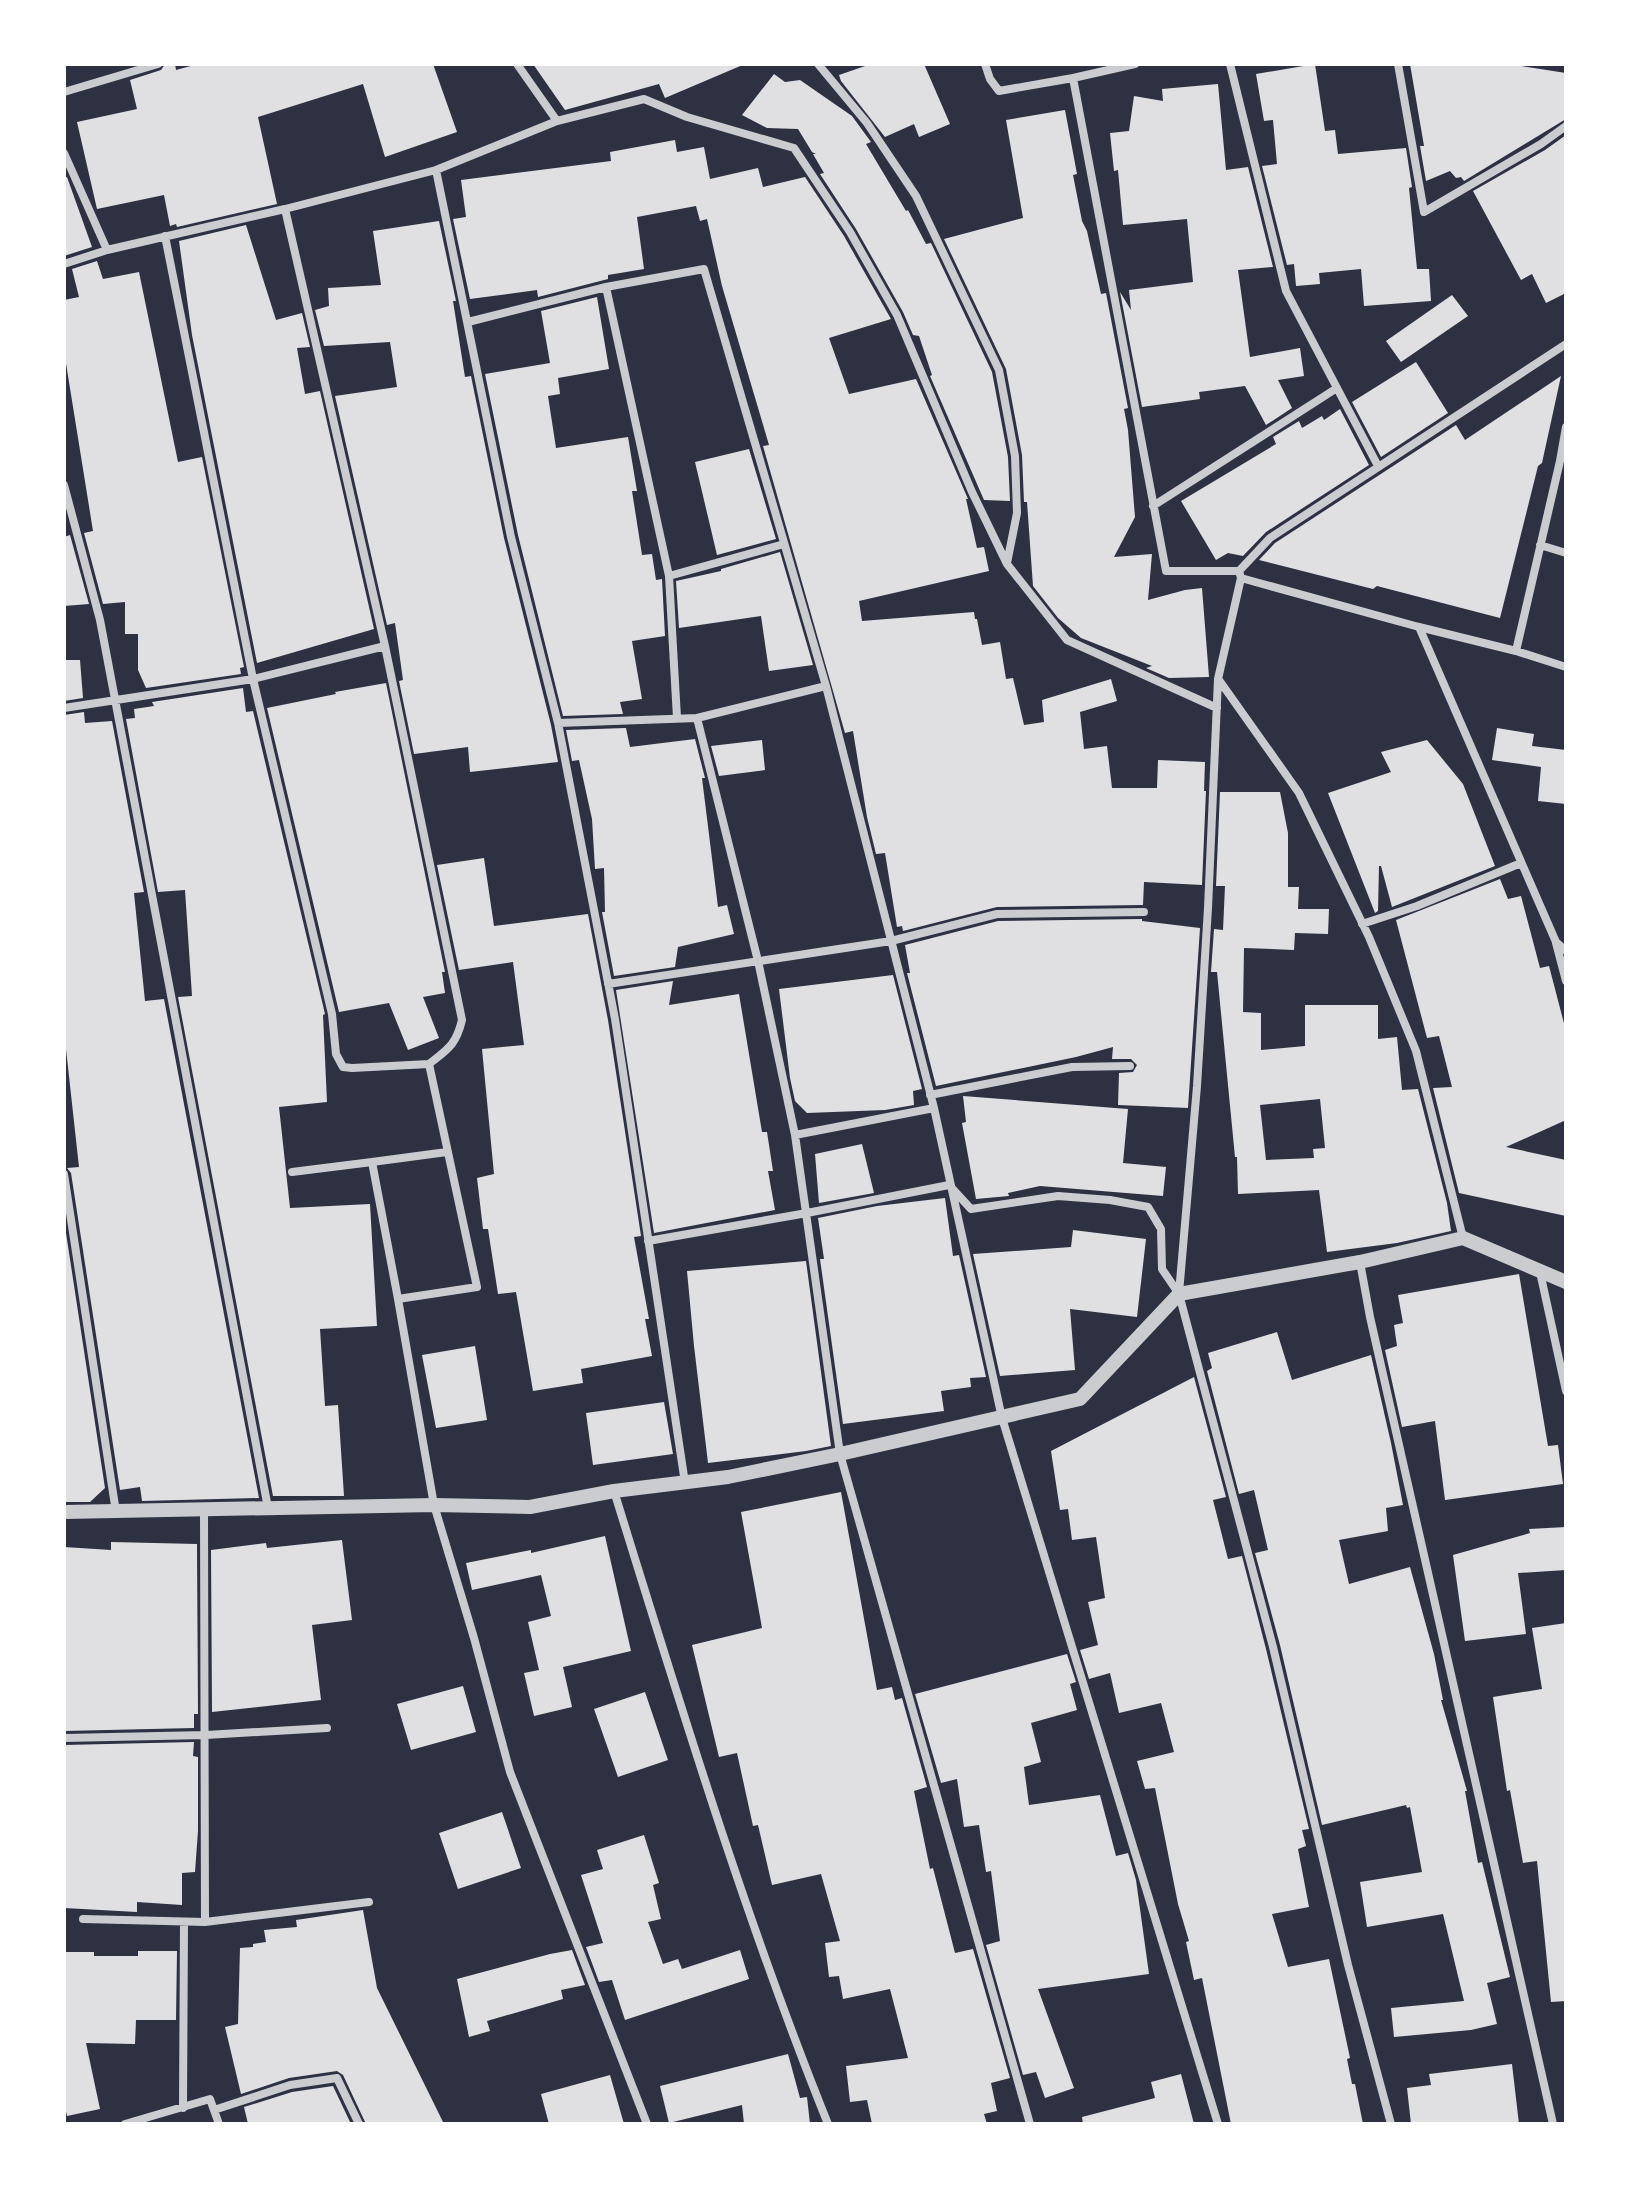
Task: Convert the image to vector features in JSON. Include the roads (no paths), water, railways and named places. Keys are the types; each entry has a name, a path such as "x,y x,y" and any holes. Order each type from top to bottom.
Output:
{"street":[{"path":"64,92 158,64"},
{"path":"517,64 557,121"},
{"path":"818,64 867,123 916,196 999,370 1015,456 1017,513 1007,564"},
{"path":"985,64 990,79 999,91 1135,64"},
{"path":"1230,64 1286,291 1378,466"},
{"path":"1398,64 1424,212 1541,144 1566,126"},
{"path":"1073,78 1166,571 1240,574 1566,667"},
{"path":"64,264 107,250 436,170 557,121 644,99 687,117 794,148 850,232 897,315 972,492 1007,564 1067,640 1217,708"},
{"path":"64,153 107,250"},
{"path":"436,170 511,537 558,723 608,984 685,1483"},
{"path":"165,236 253,679 332,1014 336,1054 343,1067 352,1068 429,1064 451,1047 459,1035 462,1020 385,646 285,209"},
{"path":"468,322 606,287 704,269 826,686 934,1108 1002,1418 1218,2124"},
{"path":"606,287 669,576 677,718"},
{"path":"1179,1294 1197,1086 1218,679 1240,574 1270,538 1566,344"},
{"path":"1153,506 1337,388"},
{"path":"1516,651 1566,427"},
{"path":"64,485 100,620 268,1508"},
{"path":"669,576 784,544"},
{"path":"1540,545 1566,553"},
{"path":"1419,627 1556,942 1566,981"},
{"path":"64,708 253,679 385,646"},
{"path":"1218,679 1299,793 1362,924 1416,1051 1463,1238"},
{"path":"558,723 697,718 826,686"},
{"path":"697,718 758,961 795,1135 840,1454 1030,2124"},
{"path":"1362,924 1417,906 1521,863"},
{"path":"608,984 891,941 997,914 1144,912"},
{"path":"1556,942 1566,951"},
{"path":"398,1299 477,1287 429,1064"},
{"path":"930,1095 1072,1067 1130,1066"},
{"path":"795,1135 934,1108"},
{"path":"292,1172 447,1152"},
{"path":"372,1162 434,1505 510,1772 647,2124"},
{"path":"64,1174 116,1512"},
{"path":"949,1185 971,1209 1058,1196 1110,1200 1148,1207 1161,1229 1162,1269 1179,1294 1273,1647 1348,1965 1391,2124"},
{"path":"648,1241 949,1185"},
{"path":"64,1512 434,1505 530,1507 614,1491 728,1477 1080,1399 1179,1294 1360,1262 1463,1238 1566,1282"},
{"path":"1360,1262 1553,2124"},
{"path":"1540,1271 1566,1391"},
{"path":"614,1491 715,1814 828,2124"},
{"path":"204,1509 205,1922"},
{"path":"64,1738 327,1728"},
{"path":"83,1919 205,1922 369,1902"},
{"path":"183,2108 184,1923"},
{"path":"214,2110 290,2085 337,2078 359,2124"},
{"path":"125,2124 210,2099 219,2124"}]}
